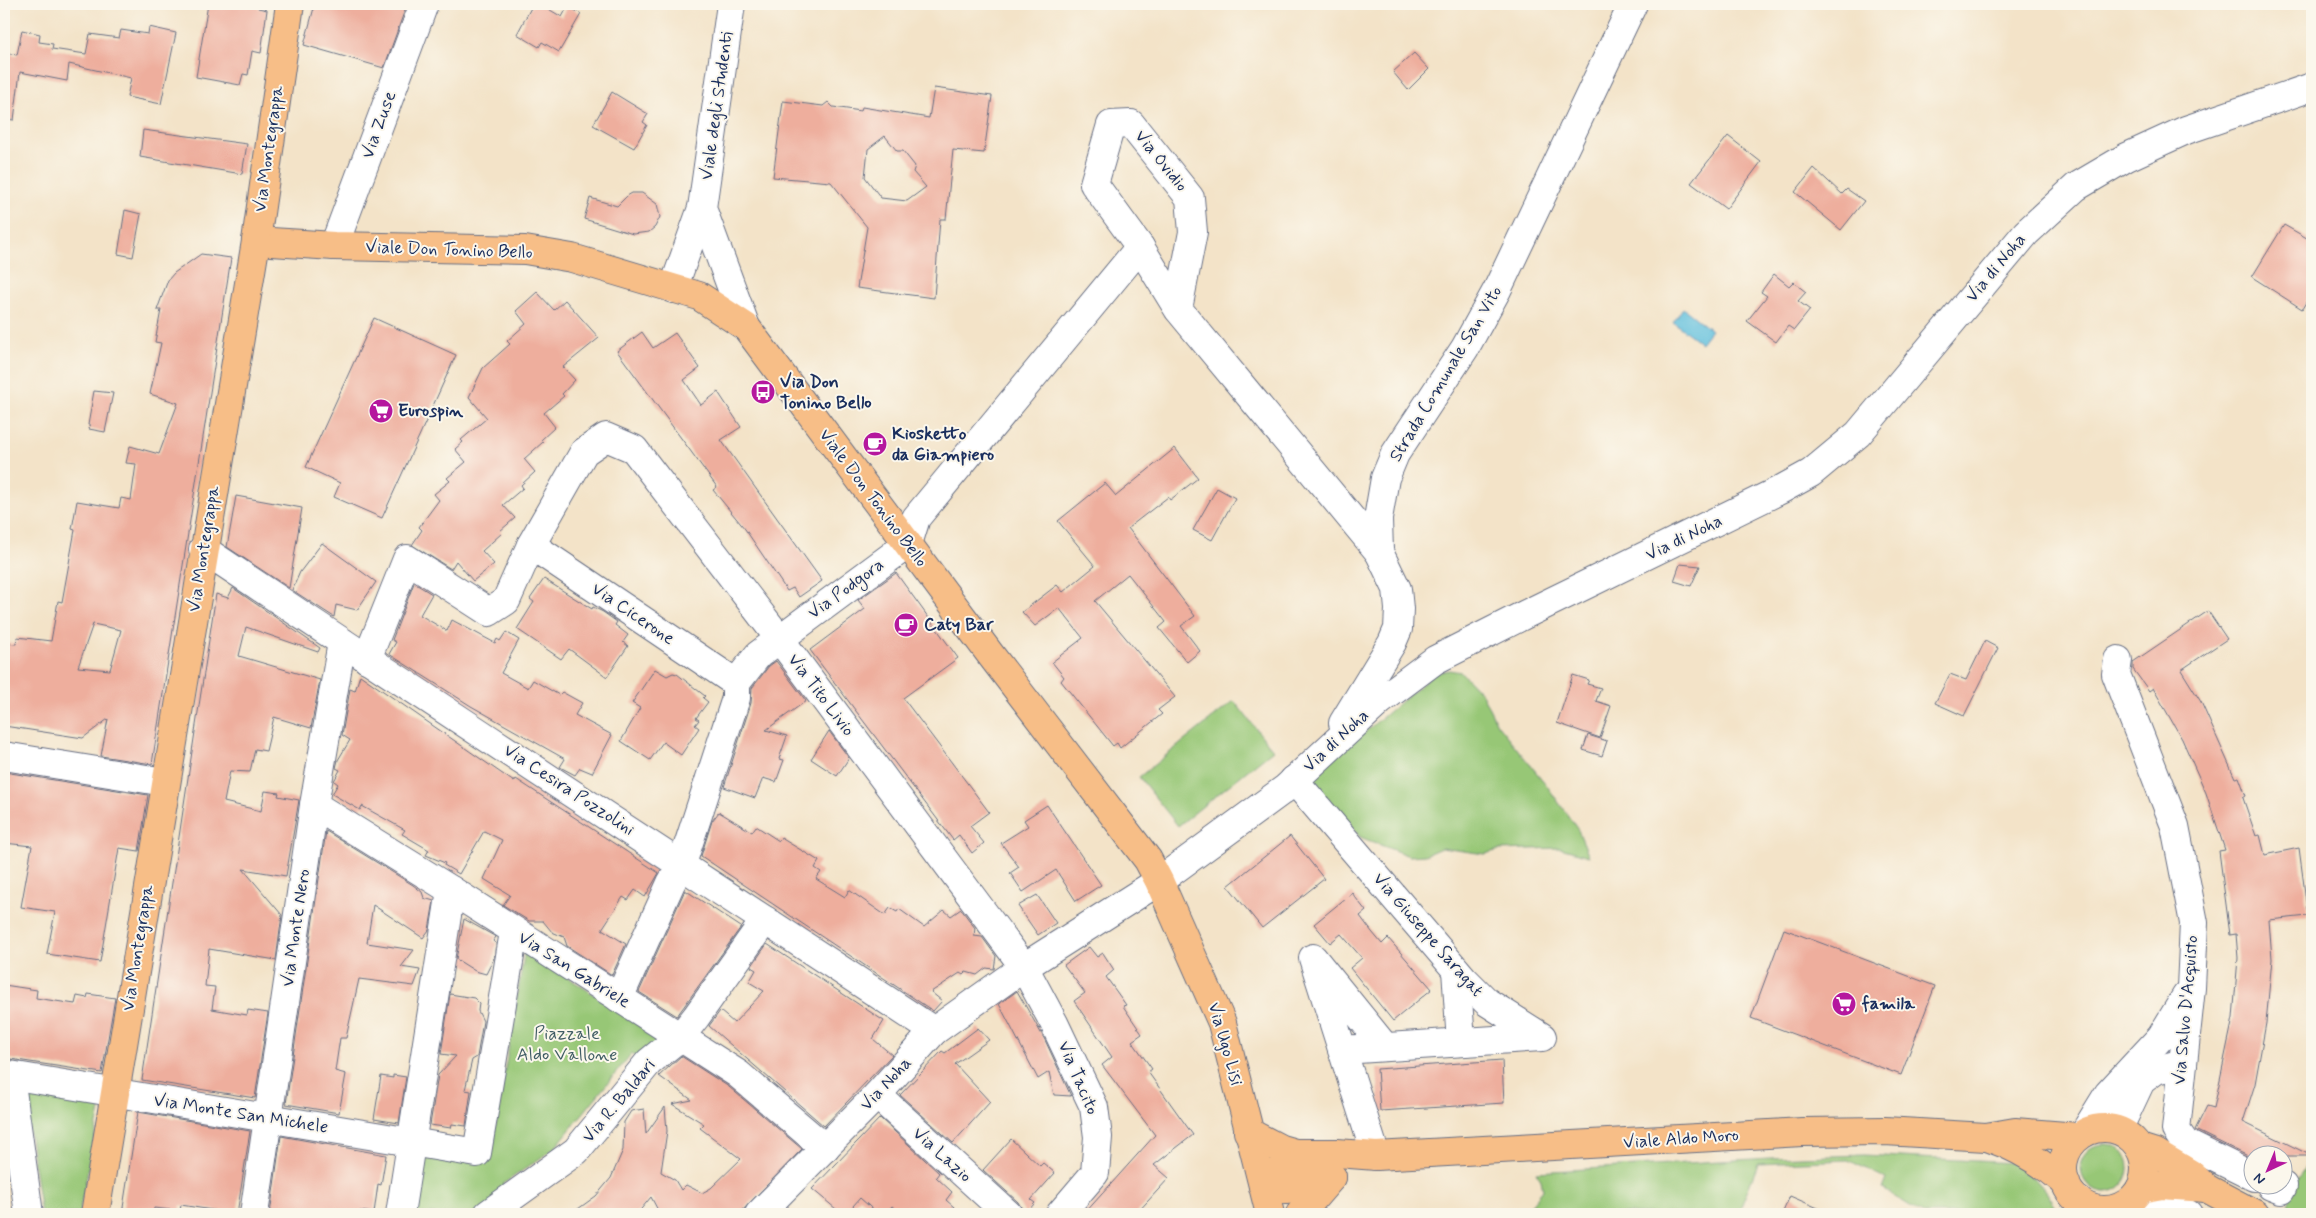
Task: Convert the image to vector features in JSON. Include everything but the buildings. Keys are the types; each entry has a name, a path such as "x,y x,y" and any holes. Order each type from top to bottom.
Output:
{"main road":[{"name":"Via Montegrappa","path":"95,1214 256,241 290,4"},
{"name":"Viale Don Tonino Bello","path":"256,241 334,246 525,250 572,258 699,296 746,327 1148,860 1160,881"},
{"name":"Via Ugo Lisi","path":"1160,881 1222,1023 1270,1214"},
{"name":"Viale Aldo Moro","path":"1263,1186 1276,1173 1335,1165 1376,1156 1802,1132 1885,1131 1986,1137 2015,1132 2081,1135 2095,1129 2107,1128 2118,1130 2131,1138 2140,1148 2156,1154 2192,1174 2206,1188 2255,1214"},
{"name":"Viale Aldo Moro","path":"1248,1132 1280,1149 1335,1165"},
{"path":"2075,1199 2063,1171 2065,1158 2070,1146 2081,1135"},
{"name":"Viale Aldo Moro","path":"1986,1137 2013,1146 2034,1158 2075,1199 2090,1207 2104,1210 2118,1207 2162,1185 2206,1188"},
{"path":"2130,1201 2145,1176 2145,1162 2140,1148"},
{"path":"1300,1214 1335,1165"}],"street":[{"name":"Via Zuse","path":"334,246 424,4"},
{"name":"Viale degli Studenti","path":"673,289 702,208 731,4"},
{"name":"Strada Comunale San Vito","path":"1327,748 1392,643 1398,629 1397,589 1379,552 1378,519 1385,478 1395,454 1465,348 1497,290 1633,4"},
{"name":"Via di Noha","path":"1024,967 1160,881 1294,780 1380,701 1435,660 1773,494 1811,473 1858,434 2026,233 2076,187 2127,157 2186,130 2312,87"},
{"name":"Via Ovidio","path":"1178,309 1193,232 1190,198 1131,124 1111,126 1094,184 1140,247 1178,309 1379,552"},
{"path":"702,208 746,327"},
{"path":"908,544 916,518 1140,247"},
{"name":"Via Tito Livio","path":"530,545 584,452 606,437 634,449 779,638 1024,967"},
{"name":"Via Podgora","path":"736,683 758,655 779,638 908,544"},
{"path":"367,659 407,559 488,612 506,601 530,545"},
{"name":"Via Cicerone","path":"530,545 736,683"},
{"name":"Via Cesira Pozzolini","path":"204,549 367,659 682,864 934,1032"},
{"name":"Via Monte Nero","path":"254,1214 314,806 342,642"},
{"name":"Via Salvo D'Acquisto","path":"2118,660 2116,674 2175,826 2194,922 2191,988 2176,1130 2178,1135 2192,1148 2244,1172"},
{"path":"619,998 671,883 682,864 736,698 736,683"},
{"path":"4,756 166,782"},
{"name":"Via Giuseppe Saragat","path":"1294,780 1456,970 1487,1002 1542,1037 1342,1050"},
{"name":"Via San Gabriele","path":"314,806 451,890 738,1074 825,1148"},
{"path":"400,1214 451,890"},
{"name":"Via R. Baldari","path":"488,1214 576,1151 649,1062 680,1037 696,1018 766,920"},
{"name":"Via Monte San Michele","path":"7,1075 477,1153 514,932"},
{"path":"1376,1156 1313,958 1385,1047"},
{"name":"Via Noha","path":"759,1214 877,1095 934,1032 1024,967"},
{"name":"Via Tacito","path":"1024,967 1054,1023 1094,1107 1098,1137 1095,1173 1060,1214"},
{"path":"1456,970 1461,1042"},
{"path":"2081,1135 2108,1094 2161,1037 2191,988"},
{"path":"2118,1130 2141,1081 2156,1070 2183,1063"},
{"path":"7,1075 29,1214"},
{"name":"Via Lazio","path":"877,1095 1008,1214"},
{"path":"2155,1214 2163,1208 2170,1207 2188,1214"}],"green space":[{"path":"1449,670 1461,672 1482,694 1497,724 1545,783 1578,830 1589,856 1560,848 1499,850 1485,854 1441,848 1425,855 1409,856 1360,837 1310,778 1435,673"},
{"path":"1234,701 1273,750 1178,826 1139,777"},
{"name":"Piazzale Aldo Vallone","path":"525,949 661,1039 643,1062 632,1053 555,1148 503,1184 507,1193 476,1214 411,1214 422,1154 479,1162 491,1154"},
{"path":"24,1095 101,1105 79,1214 41,1214"},
{"path":"2100,1144 2110,1144 2122,1151 2129,1163 2129,1173 2122,1185 2110,1192 2100,1192 2092,1188 2085,1181 2081,1173 2081,1163 2085,1155 2092,1148"},
{"path":"1864,1155 2014,1163 2037,1181 2060,1214 1923,1214 1883,1189 1887,1179 1848,1160 1758,1164 1738,1214 1538,1214 1525,1212 1543,1190 1541,1180 1536,1172 1770,1158"},
{"path":"2312,1157 2312,1189 2309,1201 2312,1205 2312,1214 2300,1214 2286,1207 2290,1196 2294,1196 2294,1184"}],"water":[{"path":"1683,308 1711,330 1701,343 1673,322"}],"place":[{"name":"Via Don Tonino Bello","path":"763,392"},
{"name":"Eurospin","path":"381,411"},
{"name":"Kiosketto da Giampiero","path":"875,444"},
{"name":"Caty Bar","path":"906,625"},
{"name":"famila","path":"1844,1004"}]}
